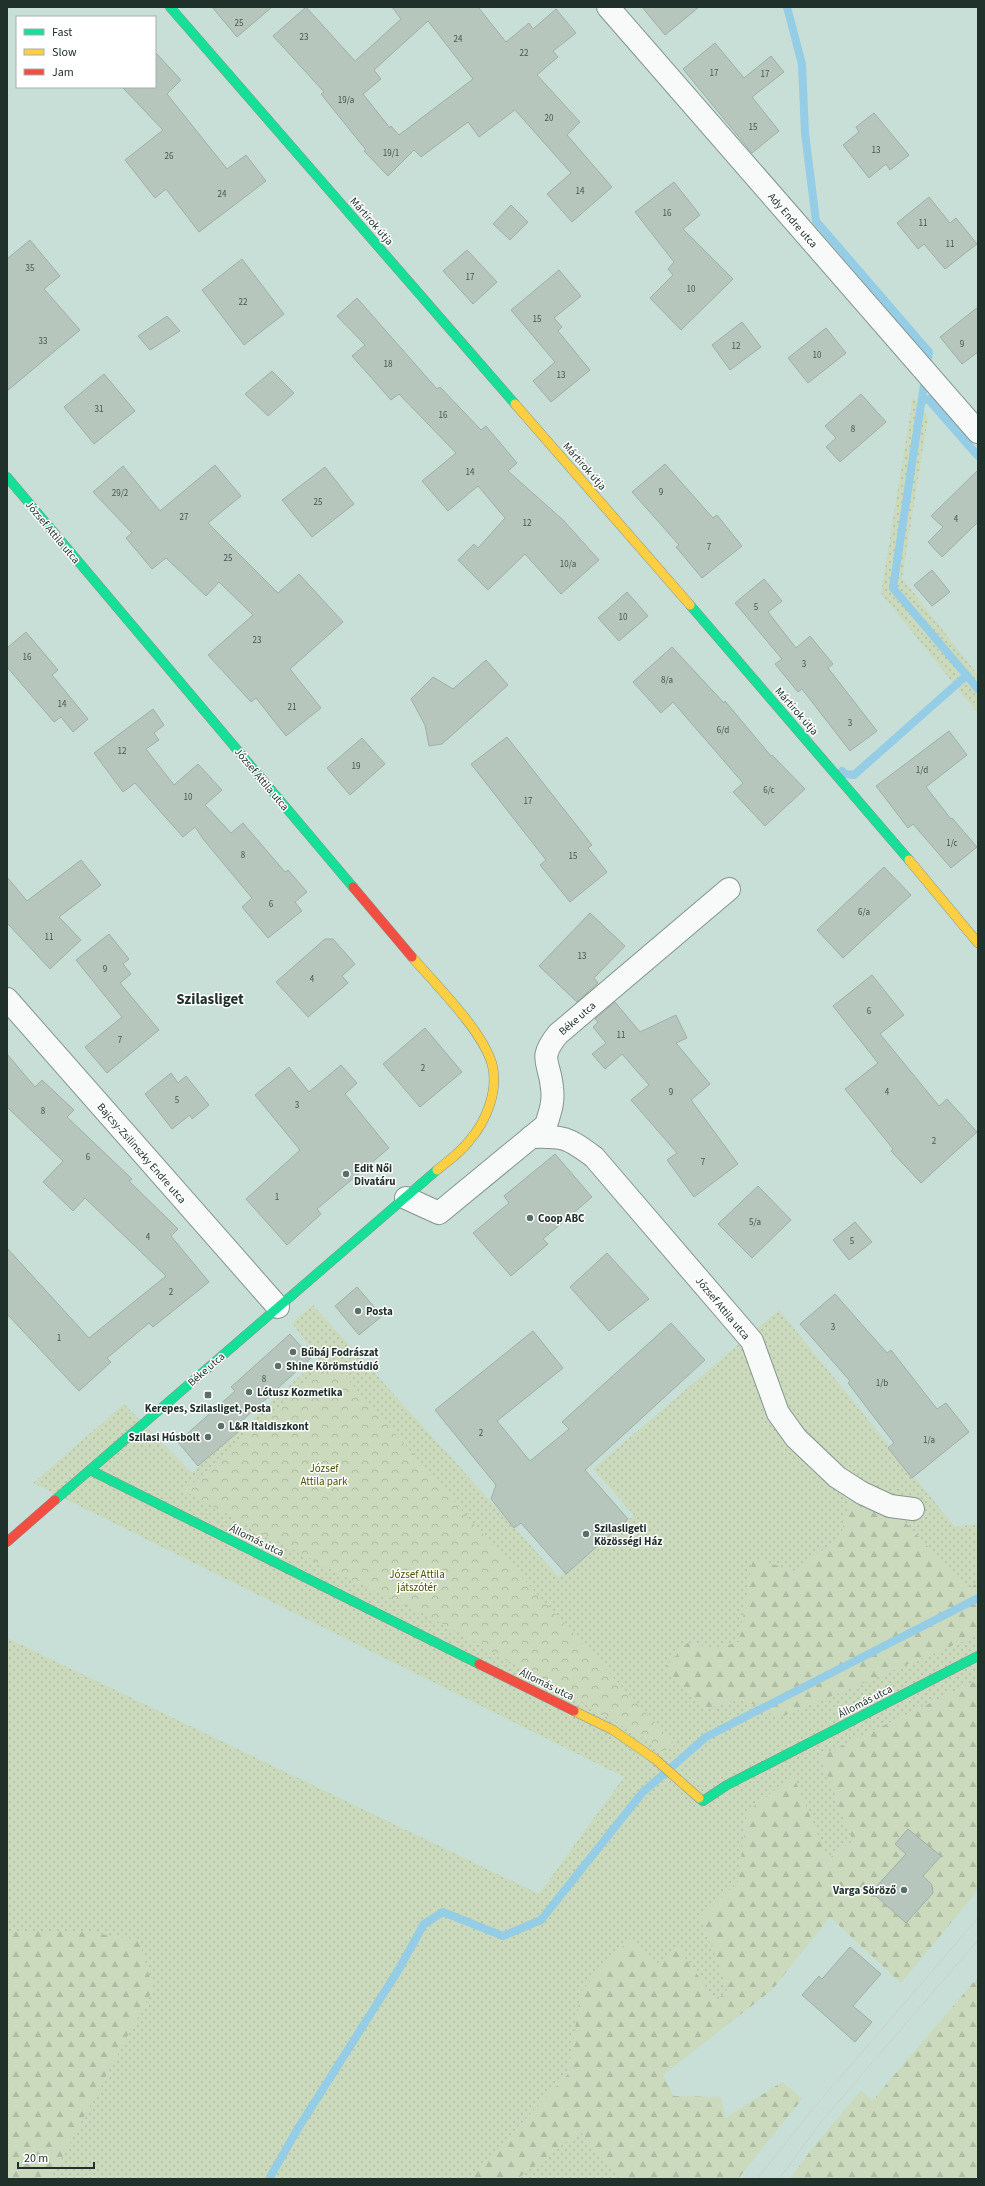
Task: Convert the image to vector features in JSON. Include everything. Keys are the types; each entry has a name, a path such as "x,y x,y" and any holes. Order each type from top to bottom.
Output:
{"street":[{"name":"Mártírok útja","path":"170,7 849,789 978,943"},
{"name":"Ady Endre utca","path":"608,7 978,432"},
{"name":"József Attila utca","path":"7,477 471,1027 492,1066 493,1093"},
{"name":"Béke utca","path":"406,1198 439,1213 546,1125 552,1108 552,1088 545,1060 550,1044 558,1034 729,889"},
{"name":"Bajcsy-Zsilinszky Endre utca","path":"7,999 278,1307"},
{"name":"Béke utca","path":"7,1542 469,1142 484,1120 493,1093"},
{"name":"József Attila utca","path":"530,1137 554,1136 572,1140 594,1158 752,1341 778,1413 796,1438 817,1460 837,1478 878,1502 890,1506 913,1509"},
{"name":"Állomás utca","path":"90,1470 614,1730 655,1759 703,1800 727,1785 978,1656"}],"green space":[{"path":"913,397 928,417 902,578 978,675 978,714 881,593"},
{"name":"József Attila játszótér","path":"313,1305 559,1577 634,1515 593,1469 779,1310 955,1527 978,1524 978,1581 968,1591 896,1512 850,1502 841,1536 795,1571 753,1559 739,1642 713,1649 687,1643 665,1668 703,1709 743,1699 779,1718 978,1635 978,1680 820,1756 853,1841 827,1859 747,1812 738,1882 701,1918 728,1989 716,2001 677,1947 658,1967 629,1940 574,2037 568,2074 469,2179 50,2179 153,1989 20,1931 7,1934 7,1638 539,1894 624,1777 33,1483 124,1404 192,1473 319,1359 292,1323"},
{"name":"József Attila park","path":"331,1360 486,1538 675,1745 663,1751 593,1708 424,1614 343,1576 184,1491"},
{"path":"849,1502 896,1512 968,1591 978,1581 978,1635 779,1718 743,1699 703,1709 665,1668 687,1643 713,1649 739,1642 753,1558 795,1571 841,1536"},
{"path":"978,1680 978,1890 901,1983 830,1917 772,1990 663,2075 674,2096 721,2097 725,2118 782,2082 802,2099 738,2179 620,2179 580,2131 517,2179 469,2179 568,2074 581,1991 629,1940 658,1967 677,1946 716,2001 728,1989 701,1918 738,1882 747,1812 793,1775 828,1859 853,1841 820,1756"},
{"path":"20,1931 80,1931 139,1940 153,1989 50,2179 7,2179 7,1934"},
{"path":"978,1977 978,2179 790,2179 811,2150 861,2090 873,2100"},
{"path":"580,2131 620,2179 517,2179"}],"building":[{"path":"212,7 272,7 237,37"},
{"path":"306,7 355,61 401,19 392,7 478,7 506,42 529,23 533,29 556,9 576,33 553,51 558,57 537,75 580,122 567,135 612,187 572,222 547,194 571,173 515,110 479,137 468,122 421,157 414,150 388,176 364,151 366,150 321,94 324,92 273,36","holes":["428,21 473,79 399,135 391,126 390,128 363,94 381,79 374,70"]},
{"path":"642,7 699,7 665,35"},
{"path":"715,43 744,78 771,56 784,72 752,97 779,131 752,153 683,69"},
{"path":"156,53 181,80 167,94 227,169 246,155 266,181 199,232 166,189 155,198 125,160 163,130 123,88 156,88"},
{"path":"874,113 909,155 890,170 886,164 869,178 843,145 859,132 856,127"},
{"path":"674,182 700,215 683,229 733,279 681,330 650,298 673,275 668,269 674,262 635,212"},
{"path":"929,197 950,223 956,218 977,244 945,269 924,244 918,249 897,223"},
{"path":"511,205 528,222 510,240 493,224"},
{"path":"30,240 60,276 44,289 80,330 7,391 7,259"},
{"path":"467,250 497,282 473,304 443,271"},
{"path":"242,259 284,314 244,345 202,290"},
{"path":"559,270 581,296 554,318 562,327 558,331 590,370 551,402 533,381 555,362 511,310"},
{"path":"357,298 437,389 440,387 481,430 486,426 517,463 508,471 563,520 599,560 561,594 525,554 488,590 458,560 474,544 478,548 505,518 478,486 448,511 422,481 456,453 399,394 391,400 352,356 365,345 337,316"},
{"path":"978,307 978,352 962,364 940,337"},
{"path":"167,316 180,331 150,350 138,336"},
{"path":"742,322 761,347 730,370 712,345"},
{"path":"826,328 846,353 808,383 788,358"},
{"path":"272,371 294,393 268,416 245,394"},
{"path":"104,374 135,411 94,444 64,407"},
{"path":"861,394 886,422 840,462 826,447 836,438 825,426"},
{"path":"665,464 713,518 717,515 742,546 702,578 676,547 679,545 632,492"},
{"path":"215,465 241,496 208,523 278,593 299,574 343,622 290,669 321,708 286,736 256,698 251,702 208,655 253,615 219,582 206,596 166,558 152,569 126,538 132,533 93,492 123,466 160,511"},
{"path":"325,467 354,504 312,537 282,500"},
{"path":"978,470 978,522 942,557 928,542 943,527 931,516"},
{"path":"932,570 950,592 932,606 914,585"},
{"path":"764,579 782,601 768,612 796,648 810,636 833,664 828,668 877,731 850,751 802,689 798,692 775,664 782,659 735,603"},
{"path":"627,592 648,616 619,641 598,618"},
{"path":"26,632 58,670 52,675 88,719 73,732 61,717 54,722 7,667 7,648"},
{"path":"672,647 724,703 725,701 771,756 772,755 805,789 765,826 733,792 743,783 673,702 661,713 633,682"},
{"path":"486,660 508,685 442,744 429,746 425,725 411,699 433,677 453,689"},
{"path":"153,709 164,725 154,733 159,740 146,749 174,785 198,764 222,790 205,805 231,833 243,823 285,872 288,870 307,892 295,902 302,911 268,938 242,907 252,898 203,839 195,827 183,837 135,783 123,792 94,753"},
{"path":"949,731 967,755 926,787 951,819 952,818 977,847 951,868 913,824 908,828 876,786"},
{"path":"507,737 592,845 588,848 607,872 570,902 540,865 546,860 471,764"},
{"path":"362,738 385,764 350,795 327,768"},
{"path":"81,860 101,885 59,917 81,940 50,969 7,923 7,877 27,901"},
{"path":"884,867 911,895 843,958 817,930"},
{"path":"590,913 625,946 594,978 598,983 577,1002 539,966"},
{"path":"109,934 129,959 123,964 131,974 120,983 159,1030 107,1073 85,1047 122,1017 76,960"},
{"path":"325,939 333,939 355,964 342,976 348,983 308,1017 276,982"},
{"path":"872,975 904,1015 880,1034 939,1106 947,1099 977,1132 921,1183 891,1151 893,1149 845,1089 878,1063 833,1006"},
{"path":"615,1002 640,1032 676,1015 687,1038 676,1043 710,1084 691,1100 738,1164 694,1197 667,1160 677,1153 631,1100 649,1085 622,1054 605,1069 592,1054 606,1043 593,1027 598,1022 595,1019"},
{"path":"425,1028 462,1072 420,1107 383,1064"},
{"path":"7,1054 35,1087 42,1080 74,1110 67,1117 132,1179 129,1181 178,1229 171,1236 209,1282 153,1327 149,1323 107,1358 111,1362 79,1391 7,1314 7,1248 89,1338 166,1276 85,1198 73,1211 43,1182 63,1161 7,1107"},
{"path":"341,1065 357,1083 345,1094 389,1148 317,1209 321,1214 287,1245 246,1199 300,1150 255,1095 289,1067 309,1092"},
{"path":"171,1073 178,1083 186,1076 209,1105 192,1119 190,1115 172,1129 145,1094"},
{"name":"Coop ABC","path":"555,1154 592,1197 543,1239 548,1244 511,1276 473,1233 509,1203 504,1196"},
{"path":"758,1186 791,1220 752,1258 718,1224"},
{"path":"855,1222 872,1242 849,1260 833,1240"},
{"path":"607,1253 649,1299 609,1331 570,1287"},
{"name":"Posta","path":"357,1287 382,1316 359,1335 335,1306"},
{"path":"835,1294 887,1353 891,1350 937,1409 946,1403 969,1432 912,1478 888,1448 894,1443 848,1383 850,1381 800,1324"},
{"path":"671,1323 705,1360 585,1470 628,1519 566,1574 521,1523 514,1528 491,1499 496,1485 435,1410 533,1331 563,1368 497,1421 530,1461 569,1429 562,1422"},
{"path":"290,1334 311,1358 234,1428 238,1432 198,1466 178,1442 235,1391 231,1387"},
{"name":"Varga Söröző","path":"908,1829 941,1856 923,1876 932,1885 933,1893 906,1923 876,1896 876,1887 906,1854 895,1844"},
{"path":"850,1947 881,1974 853,2006 872,2022 855,2042 802,1995 819,1976 822,1979"}],"waterway":[{"path":"787,7 802,64 805,133 816,221 929,352 893,588 978,689"},
{"path":"922,401 928,399 978,456"},
{"path":"842,771 845,774 854,775 967,675"},
{"path":"269,2179 297,2130 399,1969 424,1924 443,1912 503,1936 541,1920 642,1793 706,1737 978,1598"}],"tram line":[{"path":"757,2179 812,2110 978,1918"},
{"path":"779,2179 821,2122 978,1940"}],"traffic: fast":[{"path":"170,7 515,404"},
{"path":"7,477 353,887"},
{"path":"690,605 909,860"},
{"path":"55,1500 437,1170"},
{"path":"90,1470 479,1664"},
{"path":"699,1798 703,1801 727,1785 978,1656"}],"traffic: slow":[{"path":"515,404 690,605"},
{"path":"909,860 978,943"},
{"path":"412,957 457,1008 479,1037 487,1051 494,1074 494,1084 490,1105 481,1125 462,1149 437,1170"},
{"path":"574,1711 613,1730 655,1759 699,1798"}],"traffic: jam":[{"path":"353,887 412,957"},
{"path":"7,1542 55,1500"},
{"path":"479,1664 574,1711"}],"place":[{"name":"Edit Női Divatáru","path":"346,1174"},
{"name":"Coop ABC","path":"530,1218"},
{"name":"Posta","path":"358,1311"},
{"name":"Bűbáj Fodrászat","path":"293,1352"},
{"name":"Shine Körömstúdió","path":"278,1366"},
{"name":"Lótusz Kozmetika","path":"249,1392"},
{"name":"Kerepes, Szilasliget, Posta","path":"208,1395"},
{"name":"L&R Italdiszkont","path":"221,1426"},
{"name":"Szilasi Húsbolt","path":"208,1437"},
{"name":"Szilasligeti Közösségi Ház","path":"586,1534"},
{"name":"Varga Söröző","path":"904,1890"}],"district":[{"name":"Szilasliget","path":"210,999"}]}
